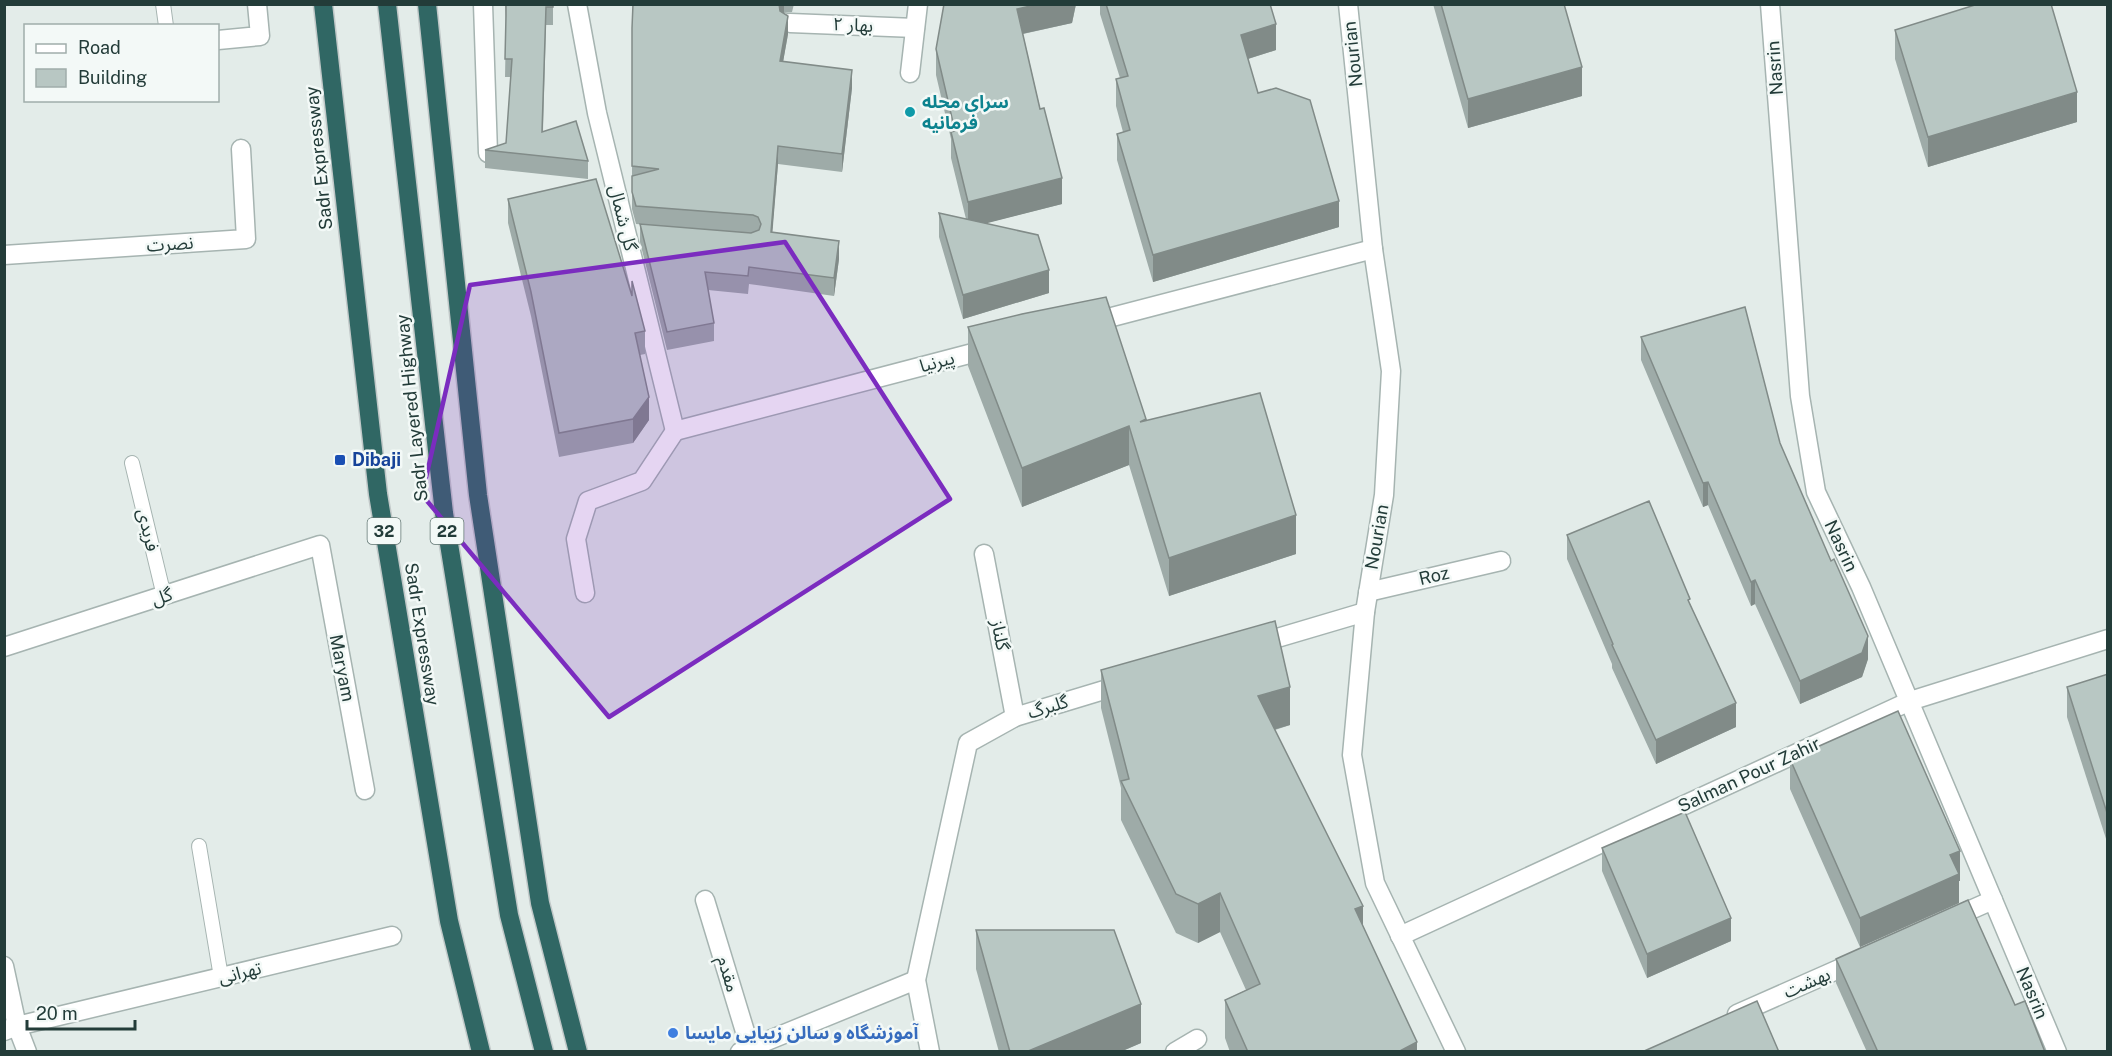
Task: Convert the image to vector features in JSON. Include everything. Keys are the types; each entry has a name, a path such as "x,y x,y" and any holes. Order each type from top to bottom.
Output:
{"highway":[{"name":"Sadr Expressway","path":"323,4 378,494 448,921 481,1052"},
{"name":"Sadr Layered Highway","path":"332,4 387,495 455,920 489,1052"},
{"name":"Sadr Layered Highway","path":"387,4 444,513 509,915 544,1052"},
{"path":"427,4 478,495 540,903 578,1052"}],"street":[{"path":"219,40 260,36 257,4"},
{"path":"483,4 488,153"},
{"name":"گل شمال","path":"578,4 597,112 632,233 675,431"},
{"path":"910,73 918,4"},
{"name":"Nourian","path":"1348,4 1373,249 1391,370 1384,495 1365,612 1352,755 1376,883 1456,1052"},
{"name":"Nasrin","path":"1770,4 1800,396 1816,492 1861,587 1910,701 2056,1052"},
{"name":"بهار ۲","path":"790,23 915,28"},
{"name":"نصرت","path":"4,255 246,239 241,149"},
{"path":"1076,326 1373,249"},
{"name":"پیرنیا","path":"675,431 1007,344"},
{"path":"585,592 576,539 588,501 642,481 675,431"},
{"name":"گل","path":"4,647 320,545"},
{"name":"Maryam","path":"320,545 365,790"},
{"name":"گلناز","path":"984,554 1015,717"},
{"name":"Roz","path":"1368,592 1501,561"},
{"path":"1240,649 1365,612"},
{"name":"Salman Pour Zahir","path":"1400,936 1910,701 2108,639"},
{"name":"گلبرگ","path":"916,980 968,743 1015,717 1139,680"},
{"name":"مقدم","path":"705,900 745,1050"},
{"path":"1938,924 1993,900"},
{"name":"تهرانی","path":"11,1029 392,936"},
{"name":"بهشت","path":"1720,1022 1873,954"},
{"path":"4,966 11,1029 27,1052"},
{"path":"745,1050 916,980 930,1052"},
{"path":"1175,1052 1197,1039"}],"lane":[{"path":"164,4 166,24"},
{"name":"فریدی","path":"132,463 164,596"},
{"path":"199,846 221,977"}],"highlighted area":[{"path":"785,242 950,499 609,717 422,495 470,285"}],"building":[{"path":"506,4 553,4 553,7 546,7 542,132 576,121 588,161 485,150 506,143 512,59 505,59"},
{"path":"633,4 779,4 780,11 788,16 780,61 852,70 842,154 778,146 771,232 839,241 834,278 749,267 748,276 705,272 714,323 667,332 640,224 751,233 759,230 761,224 758,217 753,215 636,206 632,192 632,176 659,169 632,166"},
{"path":"944,4 1039,4 1017,9 1040,109 1044,108 1062,178 968,202 951,132 955,131 936,49"},
{"path":"1106,4 1270,4 1276,24 1241,35 1258,93 1276,88 1310,100 1339,201 1153,255 1117,134 1130,130 1116,79 1128,76"},
{"path":"1441,4 1564,4 1582,67 1468,99"},
{"path":"1978,4 2051,4 2077,92 1928,137 1895,30"},
{"path":"596,179 632,296 632,281 645,331 635,333 649,397 633,419 559,433 531,292 508,199"},
{"path":"939,213 1038,235 1049,270 963,295"},
{"path":"1106,297 1146,419 1140,422 1260,393 1296,515 1169,558 1129,426 1022,468 968,327"},
{"path":"1745,307 1780,443 1831,561 1834,559 1868,636 1862,653 1800,681 1755,580 1751,582 1708,482 1703,483 1641,337"},
{"path":"1649,501 1690,599 1688,600 1736,703 1656,740 1612,645 1567,535"},
{"path":"1275,621 1290,687 1258,696 1363,906 1355,909 1417,1042 1398,1052 1248,1052 1225,1000 1260,984 1220,893 1198,904 1176,894 1121,781 1129,779 1101,670"},
{"path":"2108,674 2108,816 2067,687"},
{"path":"1898,711 1960,851 1950,855 1959,874 1860,918 1790,759"},
{"path":"1685,812 1731,918 1647,954 1602,848"},
{"path":"1968,900 2015,1005 2025,1001 2045,1052 1878,1052 1836,959"},
{"path":"976,930 1114,930 1141,1004 1026,1052 1010,1052"},
{"path":"1757,1001 1779,1052 1642,1052"}],"place":[{"name":"سرای محله فرمانیه","path":"910,112"},
{"name":"Dibaji","path":"340,460"},
{"name":"آموزشگاه و سالن زیبایی مایسا","path":"673,1033"}]}
